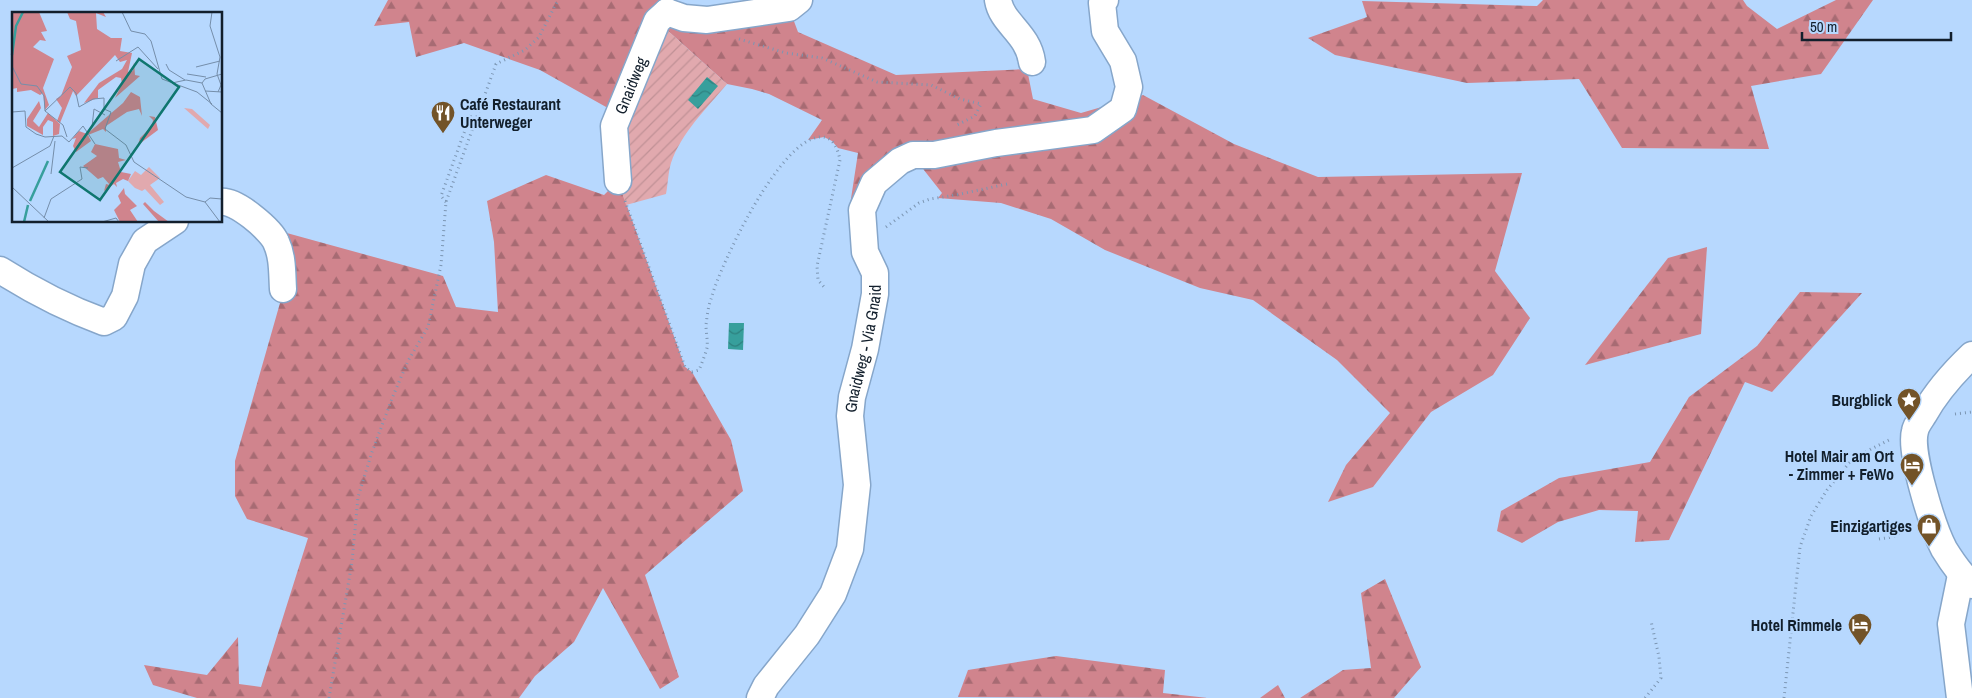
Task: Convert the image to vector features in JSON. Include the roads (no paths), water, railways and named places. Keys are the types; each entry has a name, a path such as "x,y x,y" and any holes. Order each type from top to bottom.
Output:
{"street":[{"path":"664,11 684,18 707,20 789,8 799,0"},
{"path":"998,0 1004,14 1030,50 1032,62"},
{"name":"Gnaidweg - Via Gnaid","path":"760,698 766,686 807,634 833,594 850,549 857,484 850,416 852,397 865,349 875,294 875,273 865,252 862,210 874,183 900,161 913,154 934,155 996,143 1092,130 1123,109 1129,87 1123,61 1105,31 1102,3 1105,0"},
{"name":"Gnaidweg","path":"618,181 614,126 664,11"},
{"path":"222,202 235,204 264,227 276,240 281,257 282,289"},
{"path":"0,270 18,282 78,312 104,322 114,317 125,296 132,264 145,241 173,222"},
{"path":"1960,698 1952,624 1954,602 1967,580 1943,548 1918,471 1913,442 1915,429 1934,396 1964,363 1961,358 1972,345"}],"water":[{"path":"707,77 718,86 698,109 688,100"},
{"path":"729,323 744,323 743,350 728,349"}],"place":[{"name":"Café Restaurant Unterweger","path":"443,134"},
{"name":"Burgblick","path":"1909,421"},
{"name":"Hotel Mair am Ort - Zimmer + FeWo","path":"1912,486"},
{"name":"Einzigartiges","path":"1929,547"},
{"name":"Hotel Rimmele","path":"1860,646"}]}
